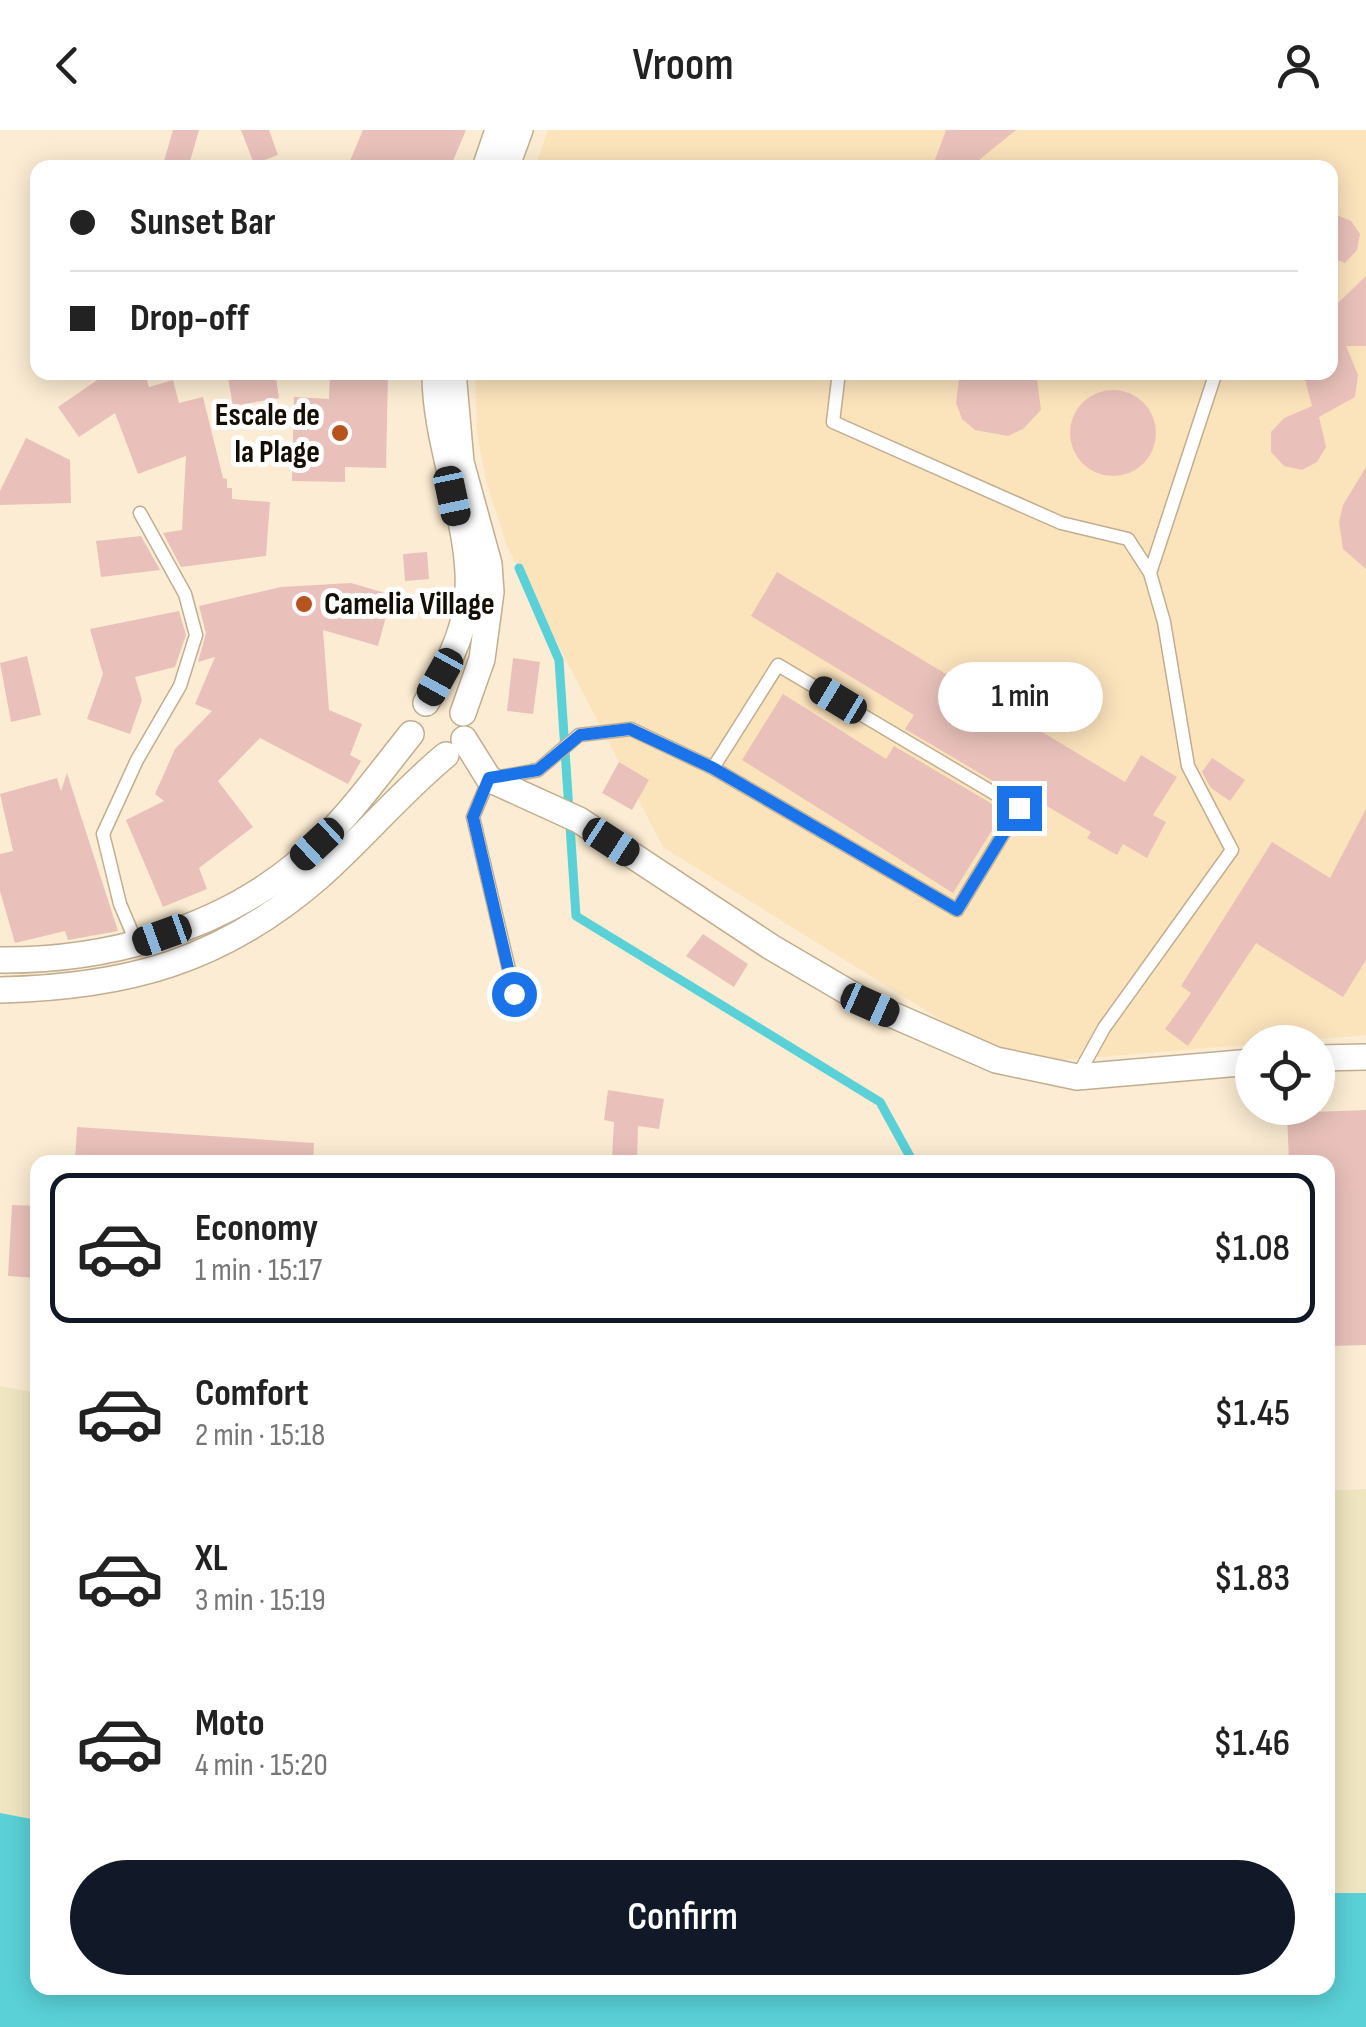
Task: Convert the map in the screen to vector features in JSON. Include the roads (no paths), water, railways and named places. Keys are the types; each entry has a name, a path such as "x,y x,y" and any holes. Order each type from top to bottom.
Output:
{"street":[{"path":"488,160 498,130"},
{"path":"509,160 520,130"},
{"path":"0,960 92,956 137,944 245,898 292,867 341,822 411,734 415,714 426,703 454,650 467,592 449,441 437,380"},
{"path":"0,990 120,982 218,944 277,909 317,879 458,735 482,659 491,592 489,564 449,441 452,380"},
{"path":"426,703 442,700 458,735 489,778 580,820 771,947 870,1005 996,1060 1077,1077 1235,1063"},
{"path":"411,734 422,749 458,735"},
{"path":"1335,1058 1366,1057"}],"lane":[{"path":"839,380 834,422 1060,523 1128,539 1150,573 1164,622 1188,766 1232,850 1104,1028 1077,1077"},
{"path":"1150,573 1213,380"},
{"path":"137,944 120,904 103,834 136,760 180,686 196,634 185,594 140,513"},
{"path":"514,994 473,817 489,778 538,770 580,735 630,729 713,768 957,910 1019,808 778,664 713,768"}],"water":[{"path":"0,1813 30,1819 30,1995 1335,1995 1335,1893 1366,1893 1366,2027 0,2027"}],"waterway":[{"path":"519,568 559,660 576,916 880,1102 909,1155"}],"place":[{"name":"Escale de la Plage","path":"340,433"},
{"name":"Camelia Village","path":"304,604"}]}
